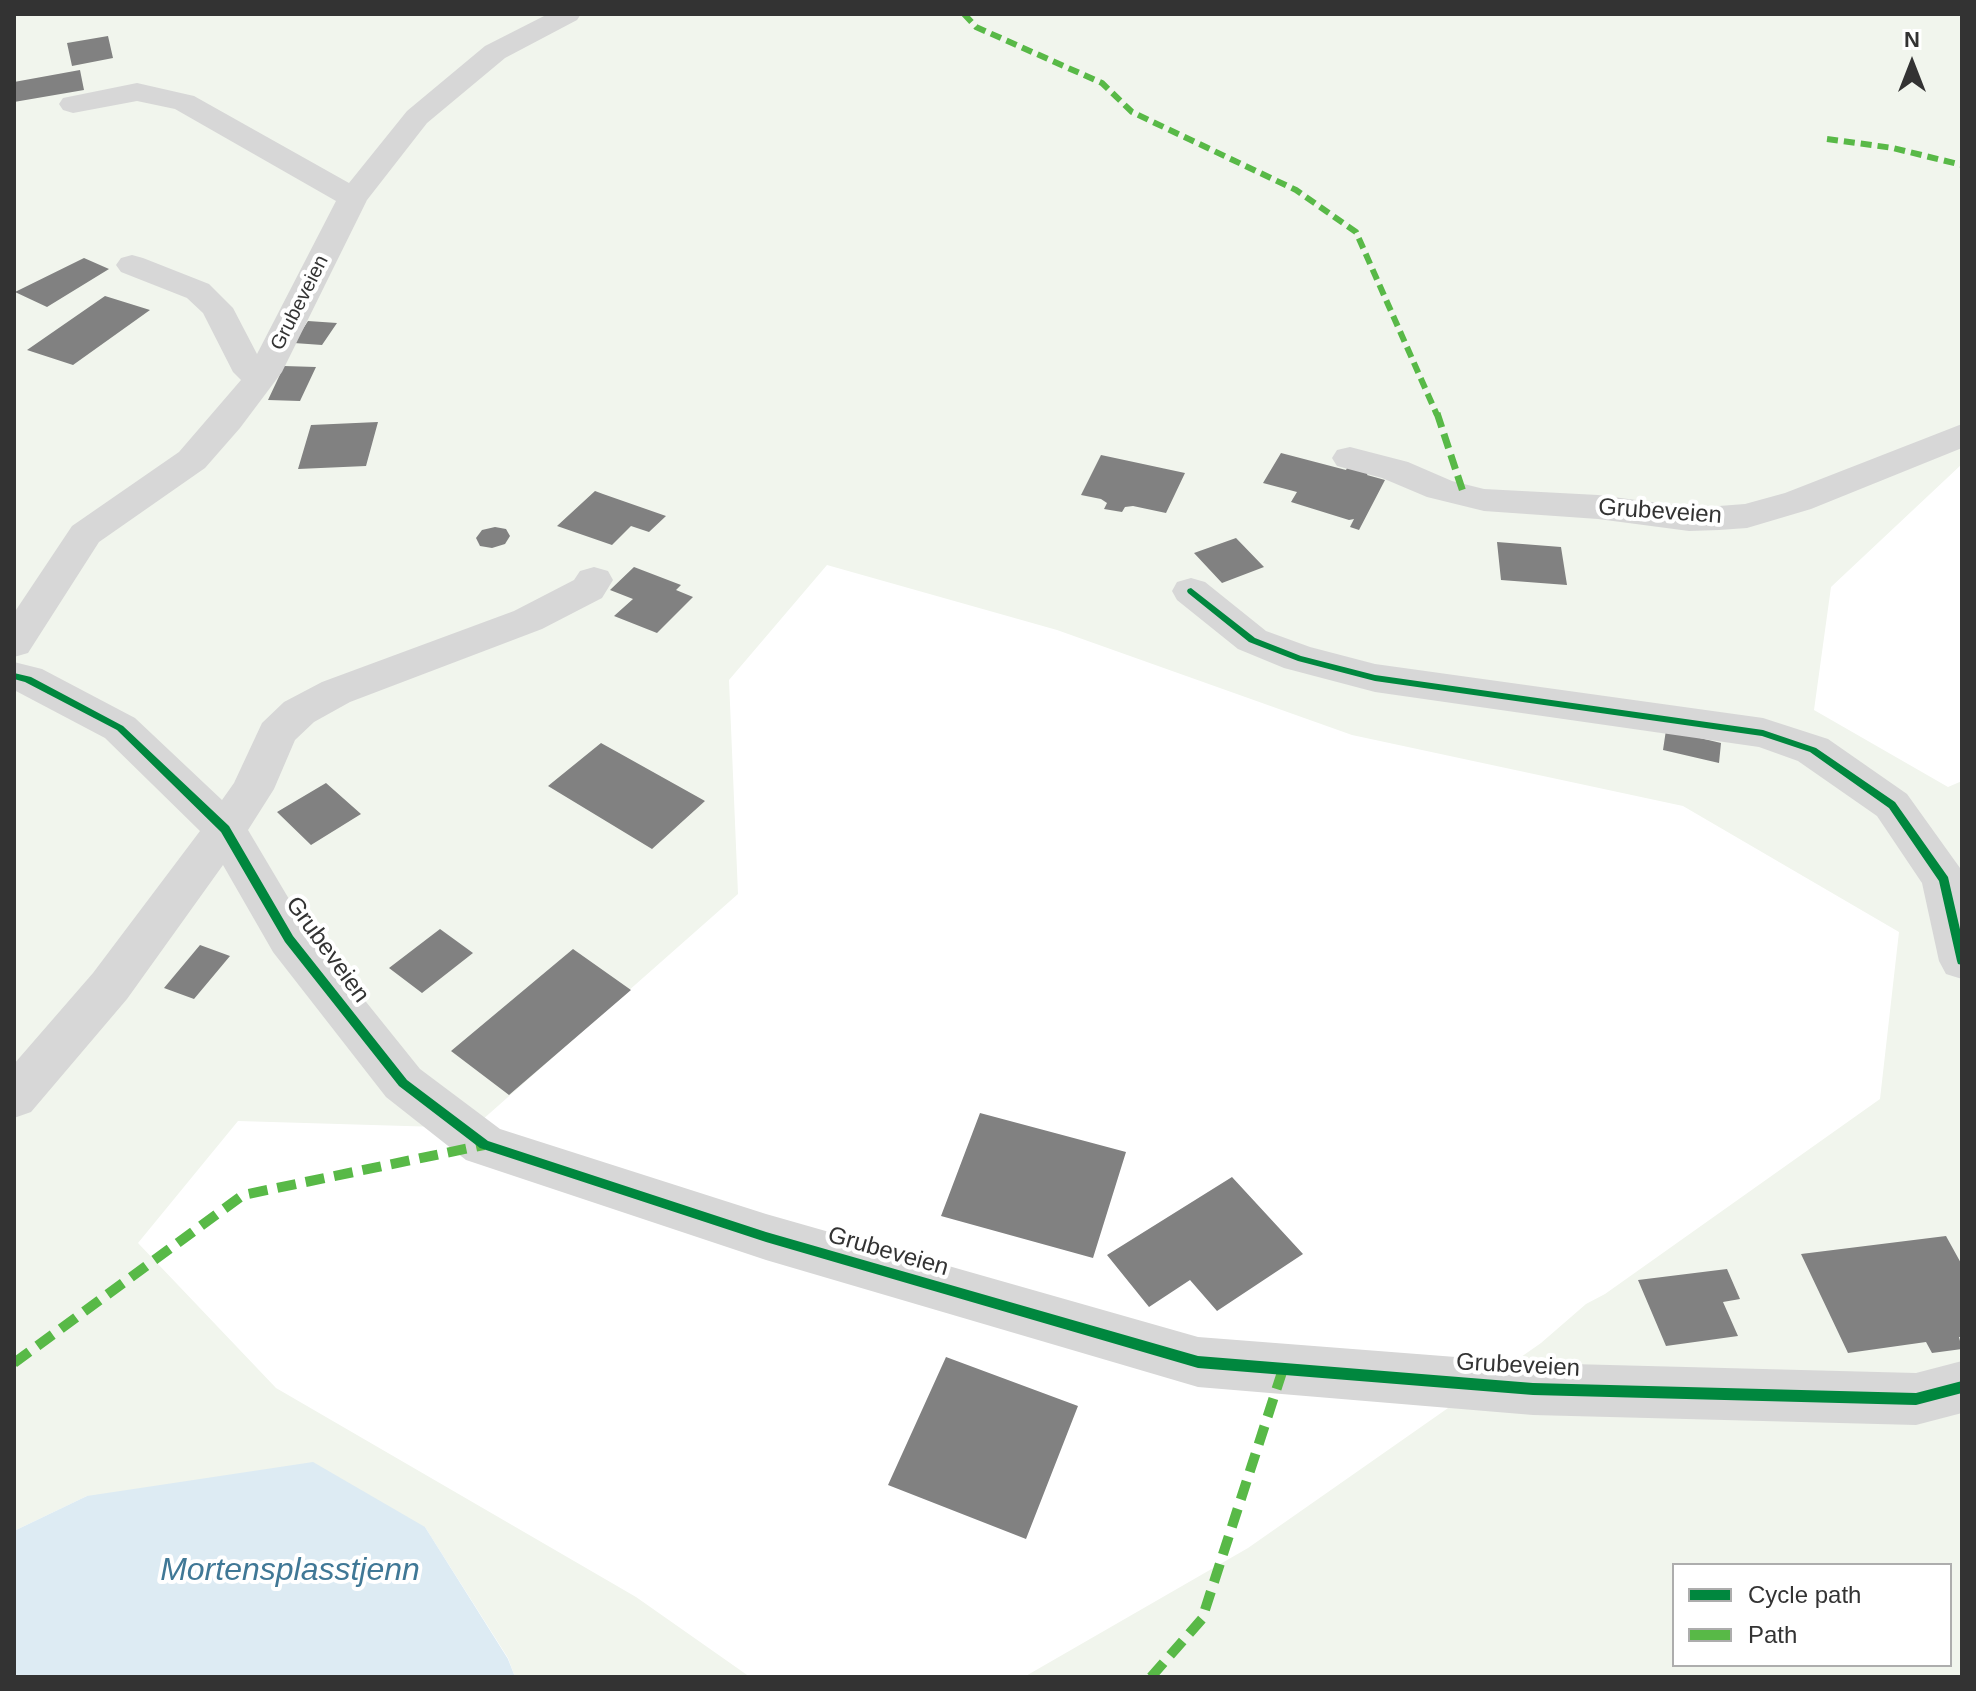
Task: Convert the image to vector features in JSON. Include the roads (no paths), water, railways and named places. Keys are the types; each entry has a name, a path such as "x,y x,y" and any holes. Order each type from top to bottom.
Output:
{"street":[{"name":"Grubeveien","path":"19,622 85,534 192,460 228,421 265,372 353,198 417,117 495,52 568,14"},
{"path":"73,104 137,92 184,102 353,198"},
{"path":"132,265 198,291 217,308 250,372 265,372"},
{"name":"Grubeveien","path":"1350,458 1395,470 1440,489 1484,500 1598,507 1689,519 1719,518 1747,516 1798,501 1962,435"},
{"path":"14,1098 110,986 253,789 277,733 299,712 336,692 528,620 588,589 594,580"},
{"path":"1191,591 1252,640 1298,658 1375,678 1655,715 1763,733 1813,750 1892,805 1944,880 1962,961"},
{"name":"Grubeveien","path":"14,676 28,679 120,728 225,829 289,939 403,1083 484,1145 766,1237 1198,1362 1549,1390 1916,1399 1962,1387"}],"water":[{"name":"Mortensplasstjenn","path":"313,1462 425,1527 508,1659 515,1677 14,1677 14,1531 87,1496"}]}
